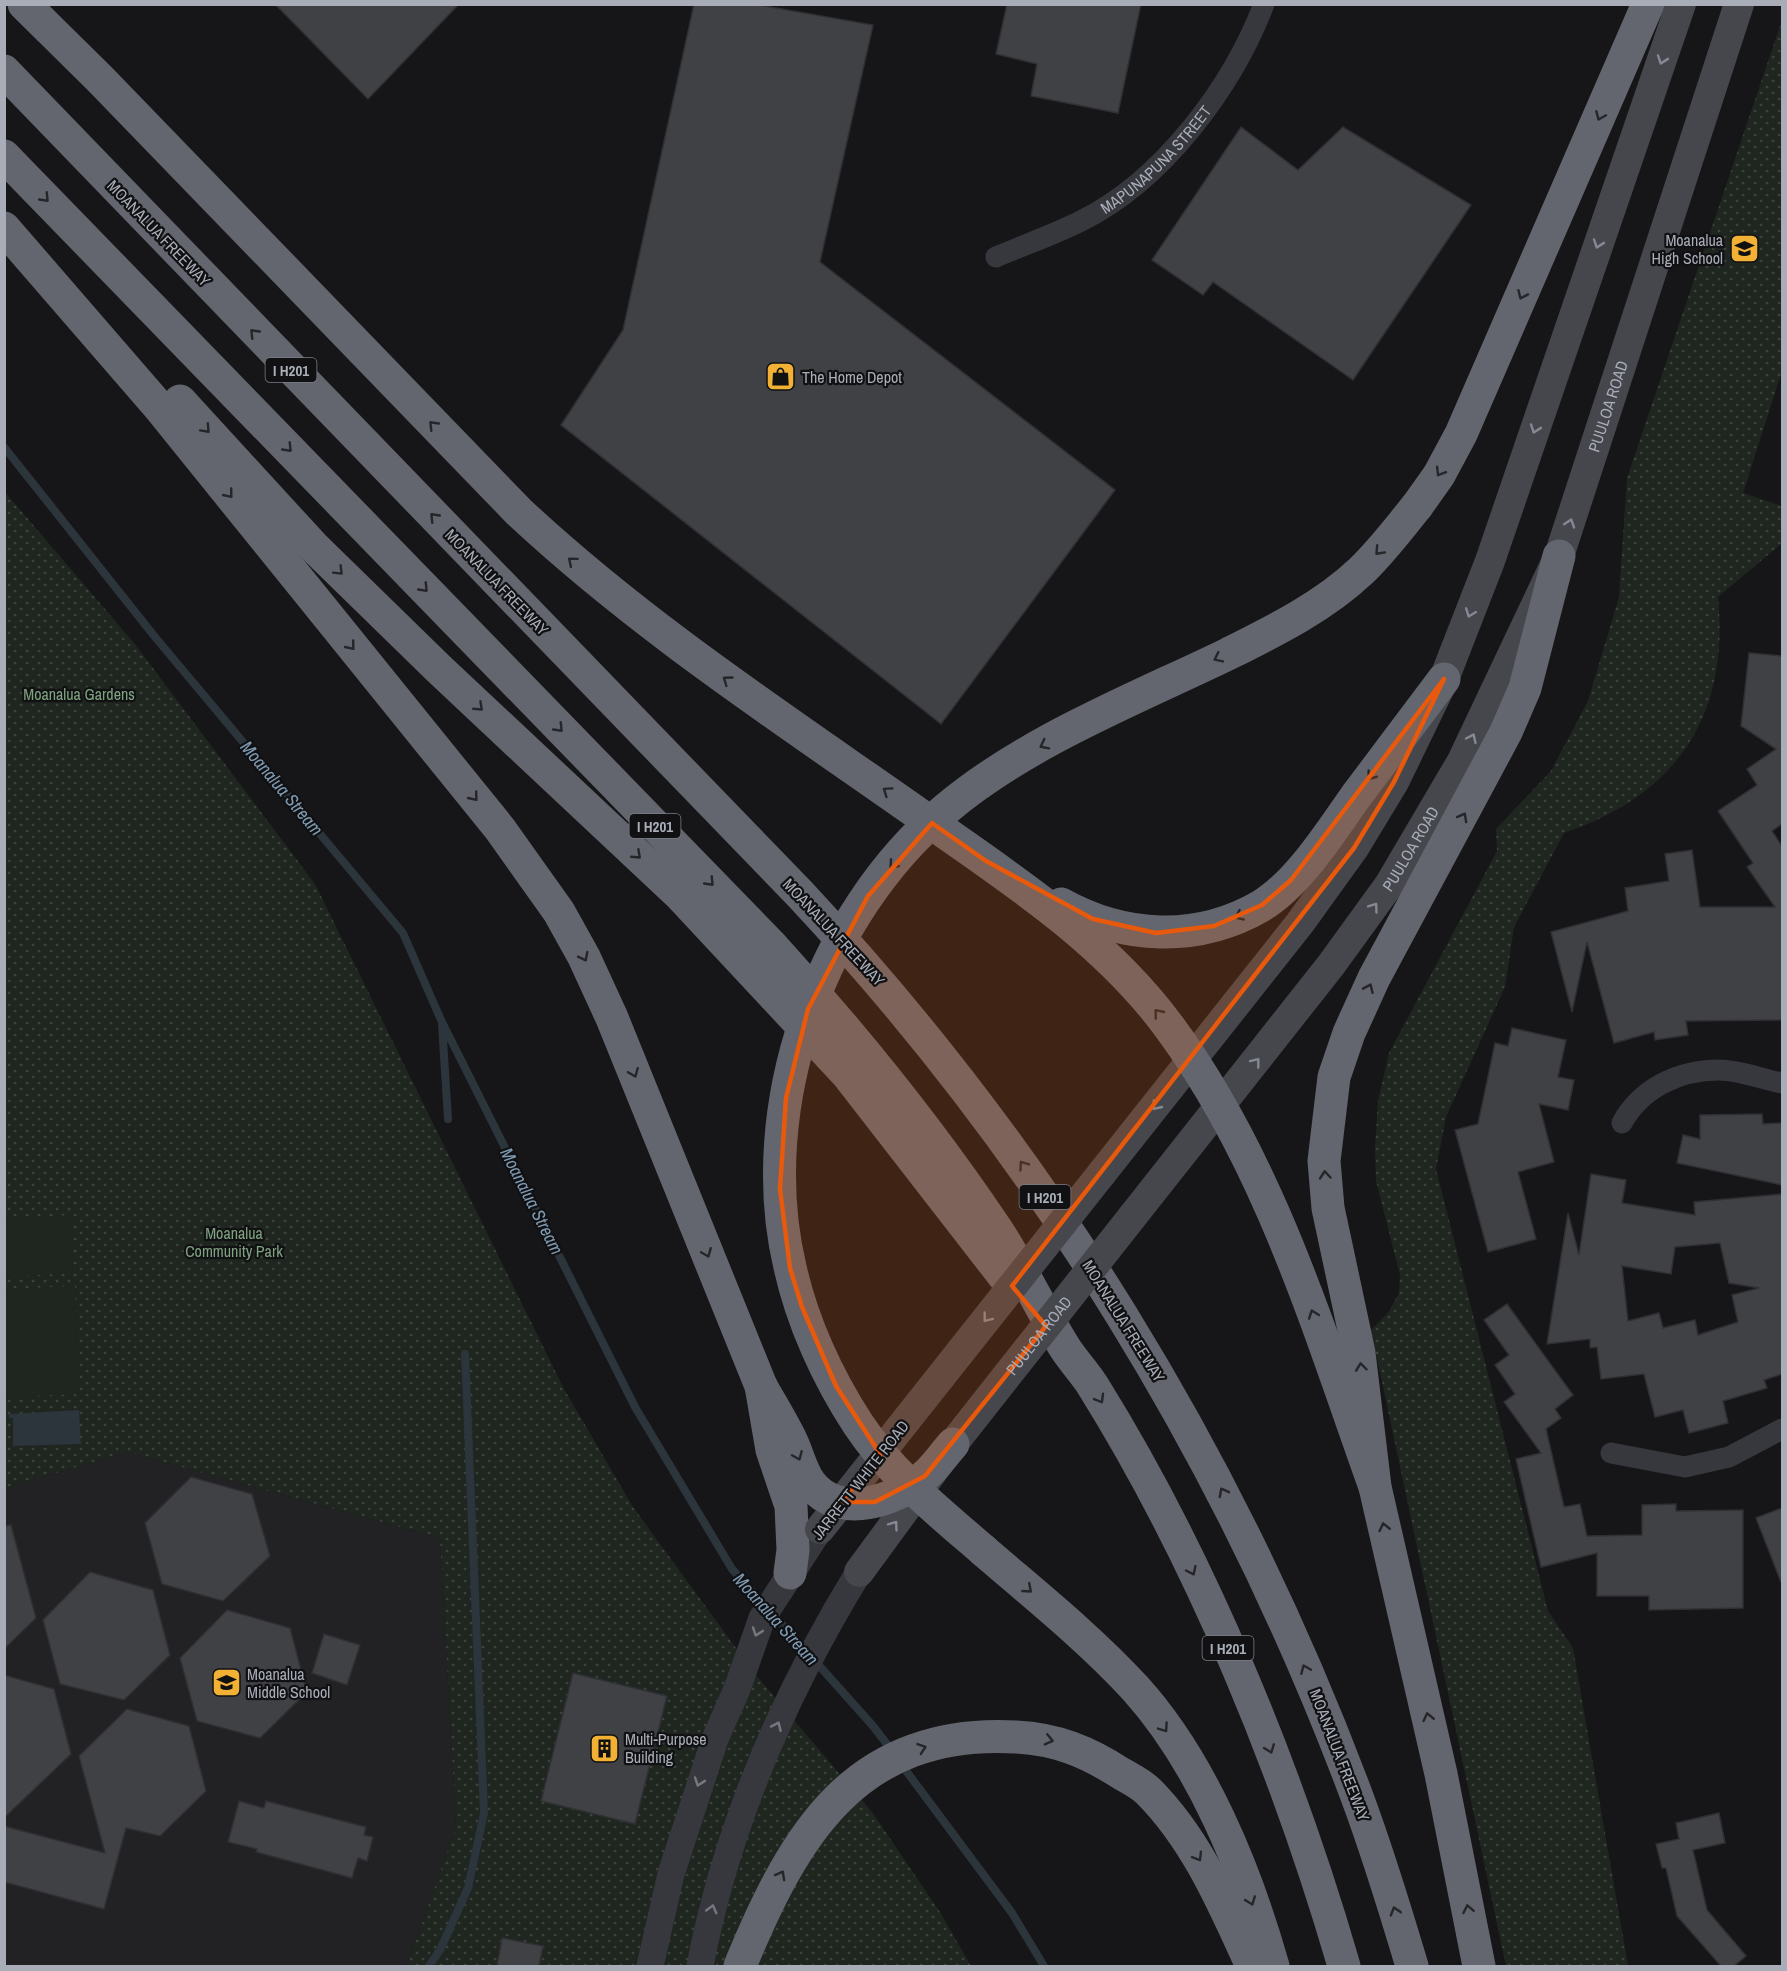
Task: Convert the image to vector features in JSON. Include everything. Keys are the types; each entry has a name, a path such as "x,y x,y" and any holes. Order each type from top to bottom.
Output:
{"highway":[{"path":"24,4 100,79 407,398 519,512 568,558 617,598 736,687 986,861 1081,934 1117,965 1170,1028 1192,1060 1237,1137 1284,1237 1375,1487"},
{"path":"42,4 100,79"},
{"path":"1273,1966 1265,1939 1215,1812 1192,1769 1164,1727 1136,1690 1100,1652 984,1551 876,1450 836,1386 818,1347 790,1268 780,1189 786,1098 808,1009 825,970 867,896 946,809 1014,760 1298,617 1360,571 1417,506 1439,475 1461,434 1648,4"},
{"path":"4,52 109,180"},
{"name":"MOANALUA FREEWAY","path":"4,71 800,894 864,962 986,1112 1128,1324 1177,1407 1245,1534 1284,1618 1356,1794 1412,1966"},
{"name":"I H201","path":"4,156 773,947 836,1016 895,1088 998,1233 1066,1351 1092,1385 1137,1464 1222,1635 1293,1809 1344,1966"},
{"path":"10,234 175,395 313,546 438,668 688,903 848,1074 898,1136 976,1243 1066,1351"},
{"path":"10,234 159,407 500,829 559,912 584,957 612,1018 761,1386 791,1439 810,1483 826,1496 842,1502 875,1502 906,1489 925,1476 953,1444"},
{"path":"1479,1966 1441,1774 1375,1487 1359,1353 1328,1208 1324,1161 1327,1115 1334,1077 1349,1033 1374,978 1506,732 1525,688 1559,556"},
{"path":"986,861 1068,907 1093,919 1131,931 1183,933 1222,923 1262,905 1291,880 1316,851 1444,679"},
{"path":"761,1386 772,1450 791,1506 793,1550 790,1573"},
{"path":"740,1966 772,1893 789,1861 829,1806 872,1770 897,1757 950,1739 991,1736 1038,1738 1066,1744 1094,1756 1146,1789 1185,1836 1202,1863 1252,1966"}],"main road":[{"path":"1192,1060 1300,923 1354,848 1394,782 1444,679 1490,561 1681,4"},
{"name":"PUULOA ROAD","path":"860,1572 953,1444 1220,1108 1389,885 1461,761 1559,556 1739,4"},
{"name":"JARRETT WHITE ROAD","path":"820,1529 1192,1060"}],"street":[{"name":"MAPUNAPUNA STREET","path":"996,257 1082,221 1137,182 1168,154 1196,123 1220,89 1240,56 1264,4"},
{"path":"1622,1123 1629,1110 1653,1089 1681,1075 1720,1070 1782,1083"},
{"path":"1611,1453 1685,1467 1729,1457 1782,1429"},
{"name":"JARRETT WHITE ROAD","path":"650,1966 671,1874 715,1739 737,1689 762,1618 820,1529"},
{"path":"700,1966 718,1888 744,1804 794,1685 860,1572"}],"highlighted area":[{"path":"1444,679 1394,782 1354,848 1012,1286 1046,1326 925,1476 875,1502 841,1502 880,1454 836,1386 802,1307 790,1268 780,1189 786,1098 808,1009 868,896 932,823 986,861 1093,919 1156,933 1214,926 1262,905 1291,880"}],"shaded area":[{"path":"79,1410 81,1444 13,1446 13,1418 9,1418 9,1414"},
{"name":"Moanalua Middle School","path":"127,1452 440,1538 456,1827 407,1966 5,1966 5,1488"}],"green space":[{"path":"1782,20 1782,371 1743,493 1782,506 1782,543 1718,597 1719,640 1715,679 1704,714 1688,745 1665,773 1637,797 1603,817 1564,833 1514,927 1505,987 1446,1117 1436,1169 1548,1611 1573,1648 1628,1966 1506,1966 1371,1330 1388,1313 1399,1293 1400,1275 1376,1181 1378,1101 1389,1053 1497,851 1496,829 1551,771 1588,701 1619,597 1627,478"},
{"name":"Moanalua Community Park","path":"4,491 134,643 315,884 564,1389 633,1507 755,1674 872,1812 940,1912 971,1966 407,1966 456,1827 440,1538 127,1452 5,1488"},
{"path":"70,1215 73,1273 5,1277 5,1219"},
{"path":"75,1286 79,1394 5,1397 5,1289"}],"building":[{"path":"275,4 459,4 368,99"},
{"name":"The Home Depot","path":"694,4 754,4 873,25 820,262 1115,490 941,724 561,425 623,330"},
{"path":"1007,4 1141,4 1118,113 1031,96 1037,64 996,54"},
{"path":"1241,127 1298,170 1343,127 1471,205 1353,380 1213,282 1203,295 1152,260"},
{"path":"1749,653 1782,656 1782,824 1772,831 1782,846 1782,1020 1686,1021 1688,1035 1655,1040 1654,1032 1614,1043 1587,942 1572,1012 1551,932 1628,911 1625,888 1669,881 1665,854 1692,850 1700,907 1775,907 1747,867 1753,863 1718,811 1757,785 1747,769 1776,749 1741,726"},
{"path":"1512,1028 1566,1040 1558,1077 1574,1080 1568,1110 1539,1104 1554,1162 1518,1172 1536,1239 1488,1252 1455,1130 1478,1124 1495,1043 1508,1046"},
{"path":"1762,1114 1763,1124 1782,1123 1782,1185 1677,1163 1683,1135 1700,1139 1700,1115"},
{"path":"1591,1174 1626,1180 1622,1203 1695,1215 1694,1202 1782,1194 1782,1374 1764,1380 1767,1388 1723,1401 1728,1423 1689,1433 1683,1410 1655,1417 1644,1374 1601,1379 1597,1347 1590,1348 1590,1339 1547,1344 1568,1213 1579,1255","holes":["1720,1243 1729,1283 1759,1288 1732,1295 1738,1322 1698,1335 1695,1320 1663,1328 1659,1313 1628,1321 1622,1266 1671,1274 1675,1247"]},
{"path":"1507,1304 1573,1395 1555,1409 1561,1418 1546,1429 1564,1507 1580,1504 1587,1536 1642,1535 1642,1505 1676,1504 1676,1511 1743,1510 1743,1608 1649,1610 1649,1596 1597,1596 1597,1553 1541,1567 1516,1459 1541,1453 1504,1402 1515,1394 1495,1365 1509,1355 1484,1320"},
{"path":"191,1477 252,1494 270,1556 223,1601 162,1584 145,1523"},
{"path":"1782,1508 1782,1582 1781,1582 1756,1518"},
{"path":"11,1525 36,1618 4,1649 4,1526"},
{"path":"90,1572 153,1590 170,1655 124,1700 60,1684 43,1620"},
{"path":"227,1610 290,1628 307,1692 260,1738 197,1721 180,1658"},
{"path":"324,1634 360,1645 347,1685 312,1673"},
{"name":"Multi-Purpose Building","path":"573,1673 667,1696 635,1824 541,1801"},
{"path":"4,1675 54,1689 71,1754 4,1818"},
{"path":"127,1709 189,1726 206,1791 160,1836 126,1828 104,1909 4,1882 4,1826 105,1853 79,1756"},
{"path":"239,1801 264,1808 266,1801 366,1827 364,1835 373,1837 367,1861 358,1858 352,1878 228,1842"},
{"path":"1719,1813 1725,1843 1693,1850 1707,1910 1746,1956 1734,1966 1721,1966 1677,1916 1666,1868 1662,1868 1656,1844 1679,1839 1676,1823"},
{"path":"502,1938 543,1946 539,1966 497,1966"}],"waterway":[{"name":"Moanalua Stream","path":"4,447 155,637 403,933 441,1020 635,1407 732,1569 807,1652"},
{"path":"442,1024 448,1119"},
{"path":"429,1966 440,1950 468,1888 484,1813 465,1354"},
{"name":"Moanalua Stream","path":"815,1661 893,1752"},
{"name":"Moanalua Stream","path":"901,1764 1012,1913 1044,1966"}],"place":[{"name":"Moanalua High School","path":"1744,249"},
{"name":"The Home Depot","path":"781,377"},
{"name":"Moanalua Middle School","path":"226,1683"},
{"name":"Multi-Purpose Building","path":"604,1748"}],"park label":[{"name":"Moanalua Gardens","path":"79,694"}]}
